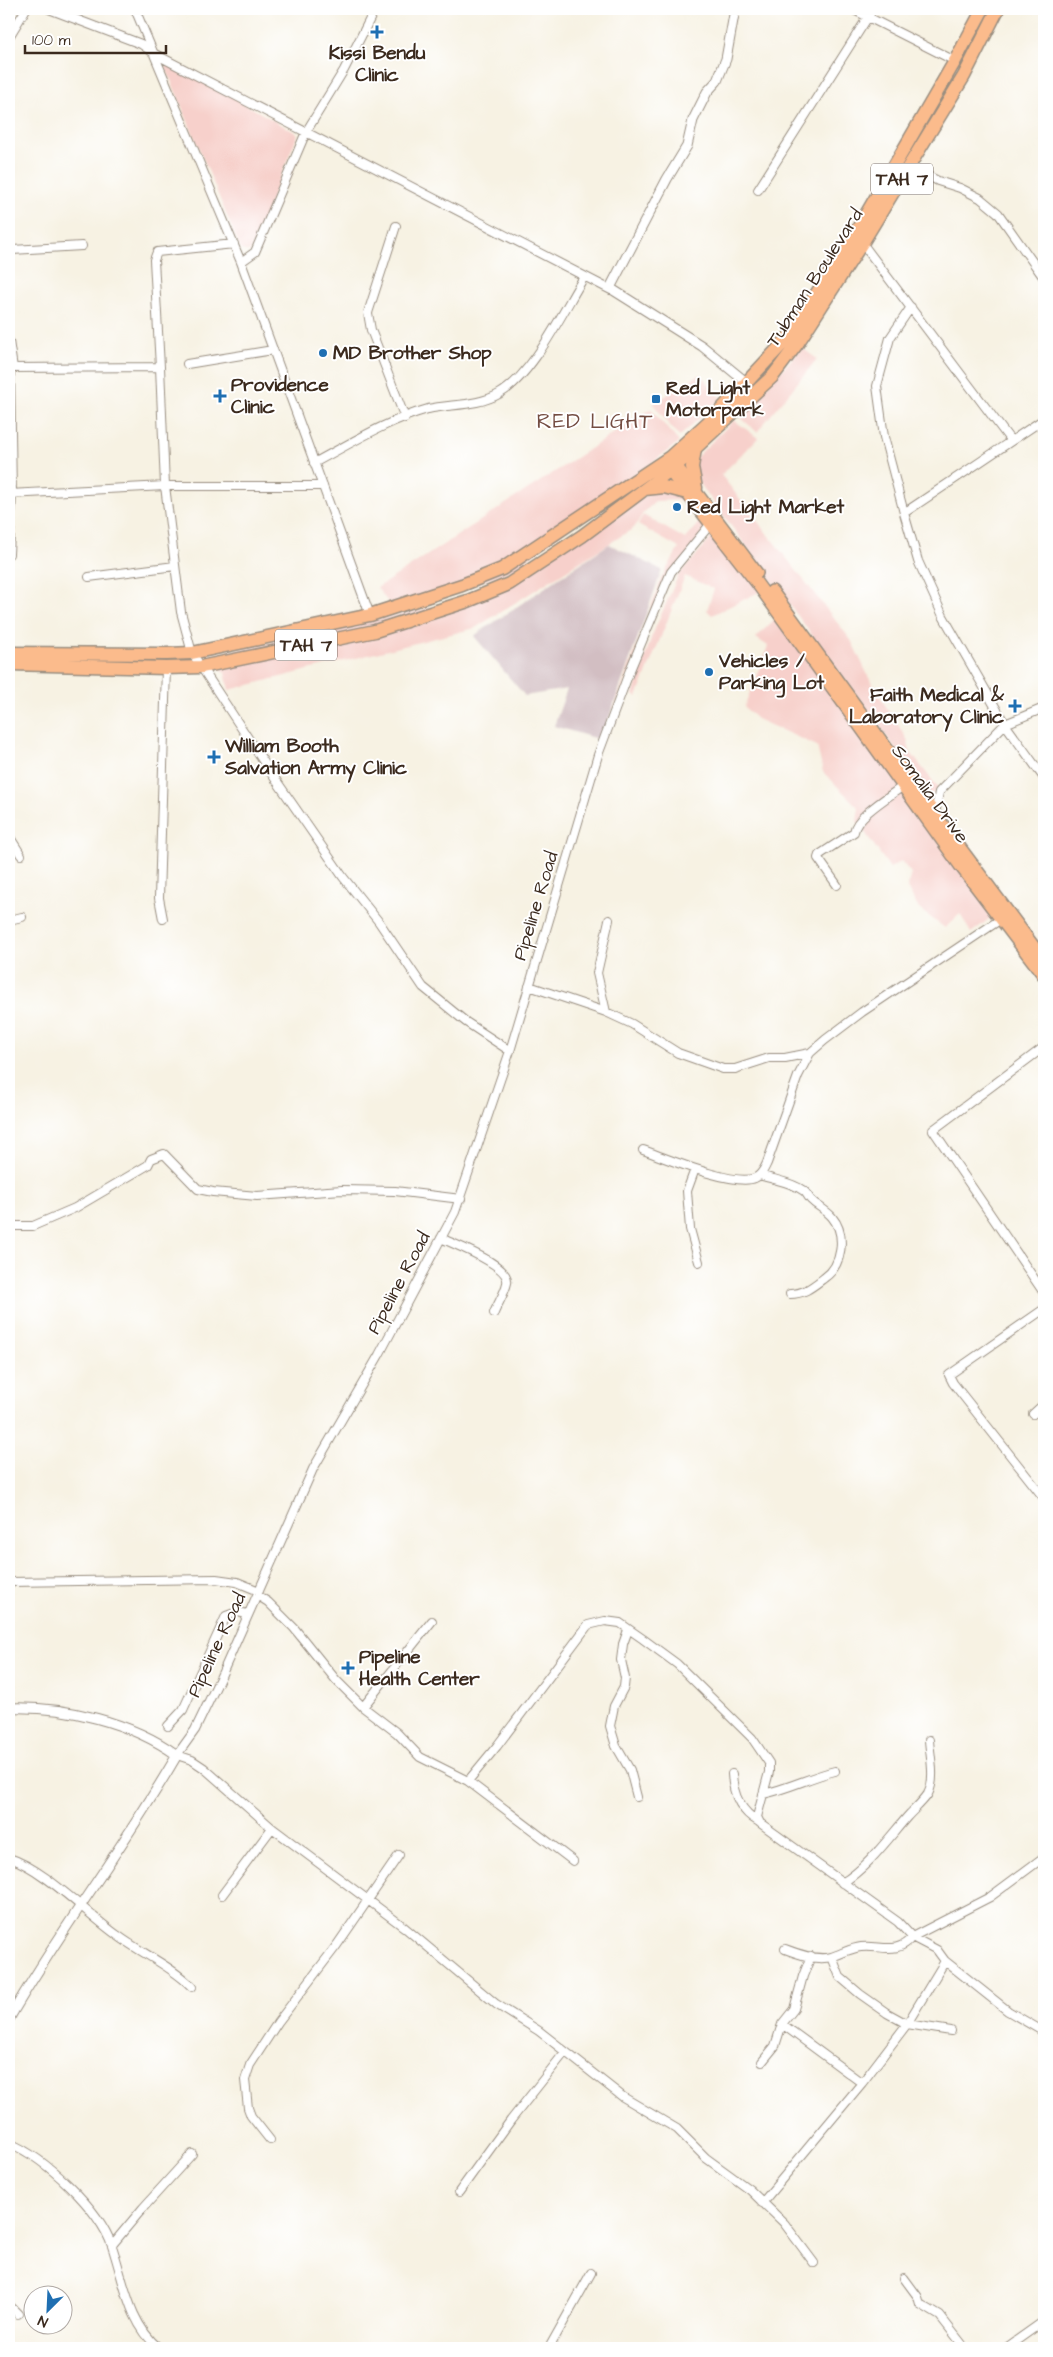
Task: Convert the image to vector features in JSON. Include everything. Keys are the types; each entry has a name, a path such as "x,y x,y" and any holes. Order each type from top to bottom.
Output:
{"highway":[{"name":"Tubman Boulevard","path":"670,464 788,338 853,237 983,9"},
{"name":"Tubman Boulevard","path":"670,464 695,449 773,376 797,344 862,243 964,76 998,9"},
{"path":"642,489 664,487 691,491 695,449"},
{"name":"TAH 7","path":"9,664 166,668 201,667 375,631 468,601 509,584 582,536 642,489 670,464"},
{"name":"TAH 7","path":"9,653 192,653 370,615 462,585 502,569 670,464"}],"main road":[{"name":"Somalia Drive","path":"670,464 903,786 1005,916 1044,960"},
{"name":"Somalia Drive","path":"712,521 833,673 935,814 1044,976"}],"street":[{"path":"9,37 26,9"},
{"path":"49,9 141,44 154,54 611,290 702,346 747,383"},
{"path":"135,9 241,262 370,615"},
{"path":"241,262 255,252 306,132 344,70 375,9"},
{"path":"611,290 611,286 667,179 687,146 693,120 707,92 716,81 726,59 734,9"},
{"path":"852,9 955,61"},
{"path":"758,190 873,9"},
{"path":"909,166 938,181 960,188 980,198 998,213 1044,278"},
{"path":"396,226 368,313 371,330 405,418"},
{"path":"862,243 1011,441"},
{"path":"234,244 157,252 154,260 165,486 181,612 192,653 269,770 343,877 378,922 423,987 451,1011 510,1051"},
{"path":"9,252 12,250 82,246"},
{"path":"314,463 373,430 428,410 487,399 500,393 532,362 584,277"},
{"path":"911,308 890,338 877,386 884,437 904,513 918,561 943,616 1005,724 1044,778"},
{"path":"9,341 9,554"},
{"path":"187,364 273,350"},
{"path":"10,368 160,367"},
{"path":"904,513 1044,419"},
{"path":"10,494 165,486 323,486"},
{"name":"Pipeline Road","path":"9,2019 39,1967 147,1806 177,1755 195,1730 313,1469 379,1355 460,1199 510,1051 598,756 630,670 671,572 712,521"},
{"path":"89,577 175,566"},
{"path":"163,919 159,898 166,668"},
{"path":"935,814 939,792 1005,724 1044,708"},
{"path":"837,885 818,858 819,855 854,832 855,826 862,818 903,786"},
{"path":"9,836 21,855"},
{"path":"643,1150 695,1169 737,1179 755,1179 760,1175 767,1163 798,1076 810,1053 869,1007 1005,916"},
{"path":"9,920 22,917"},
{"path":"606,1012 596,973 610,920"},
{"path":"529,986 606,1012 632,1024 678,1053 723,1069 735,1069 769,1058 785,1058 810,1053"},
{"path":"1044,1047 933,1130 1044,1293"},
{"path":"9,1226 33,1226 74,1208 148,1165 151,1159 164,1154 198,1188 212,1192 257,1196 342,1190 395,1191 460,1199"},
{"path":"695,1169 688,1191 690,1229 699,1262"},
{"path":"760,1175 793,1185 805,1191 832,1218 841,1235 836,1266 809,1290 798,1294 790,1294"},
{"path":"441,1238 499,1267 507,1277 508,1283 494,1313"},
{"path":"1044,1309 949,1375 953,1383 1044,1498"},
{"path":"1033,1414 1044,1404"},
{"path":"9,1582 216,1579 237,1582 258,1593 268,1602 294,1628 336,1680 363,1707 397,1733 420,1757 468,1780 573,1861"},
{"path":"168,1726 183,1710 226,1616 237,1612 248,1614"},
{"path":"363,1707 432,1621"},
{"path":"468,1780 497,1746 588,1625 605,1621 620,1623 677,1664 752,1738 769,1763 769,1772 757,1817 760,1823"},
{"path":"628,1630 623,1644 621,1660 625,1678 624,1687 614,1706 610,1726 616,1746 630,1770 637,1797"},
{"path":"9,1708 57,1711 97,1720 144,1734 177,1755 192,1760 204,1768 272,1828 404,1927 496,2004 539,2031 623,2098 677,2129 706,2158 750,2190 784,2224 814,2262"},
{"path":"842,1883 854,1876 865,1862 876,1854 928,1794 932,1778 929,1740"},
{"path":"763,1794 790,1788 812,1777 835,1772"},
{"path":"732,1774 738,1800 744,1810 898,1922 912,1937 937,1950 945,1962 1008,2011 1043,2028"},
{"path":"222,1895 272,1828"},
{"path":"270,2140 251,2116 248,2108 245,2080 250,2065 278,2022 337,1945 366,1900 399,1855"},
{"path":"786,1949 798,1954 832,1957 860,1947 897,1948 907,1943 912,1937 990,1897 1044,1857"},
{"path":"9,1858 23,1862 112,1931 180,1975 192,1987"},
{"path":"762,2062 775,2046 782,2024 794,2008 811,1956"},
{"path":"832,1957 840,1976 860,1994 907,2024 951,2031"},
{"path":"762,2203 862,2083 907,2024 945,1962"},
{"path":"782,2024 862,2083"},
{"path":"459,2192 511,2120 565,2052"},
{"path":"9,2143 23,2149 49,2166 83,2201 106,2231 136,2320 152,2342 160,2348"},
{"path":"112,2245 192,2154"},
{"path":"549,2348 591,2273"},
{"path":"904,2278 918,2297 920,2304 940,2316 965,2348"},
{"path":"9,2305 18,2314"},
{"path":"1006,2348 1044,2321"}],"shaded area":[{"path":"170,62 298,134 250,252 241,250 165,66"},
{"path":"802,348 817,359 757,432 739,416"},
{"path":"700,374 721,398 679,437 653,404"},
{"path":"651,409 679,442 513,570 397,613 377,588"},
{"path":"734,420 758,438 721,475 851,640 874,688 907,739 910,752 939,789 930,795 687,466"},
{"path":"663,485 686,494 683,500 656,501 643,513 634,528 475,628 229,690 225,673 206,656 484,596"},
{"path":"707,513 715,522 671,574 610,720 661,579 679,548 638,525 643,515 685,539"},
{"path":"720,528 765,589 712,615 707,610 714,589 685,576 637,697 633,695 651,638 678,576"},
{"path":"609,544 662,570 601,740 554,726 567,689 525,696 474,636"},
{"path":"780,614 998,912 971,933 960,914 945,928 919,909 907,888 911,873 901,861 890,868 857,821 859,808 823,772 817,746 757,719 744,707 768,646 756,638"}],"place":[{"name":"Kissi Bendu Clinic","path":"377,32"},
{"name":"MD Brother Shop","path":"323,353"},
{"name":"Providence Clinic","path":"220,396"},
{"name":"Red Light Motorpark","path":"656,399"},
{"name":"Red Light Market","path":"677,507"},
{"name":"Vehicles / Parking Lot","path":"709,672"},
{"name":"Faith Medical & Laboratory Clinic","path":"1015,706"},
{"name":"William Booth Salvation Army Clinic","path":"214,757"},
{"name":"Pipeline Health Center","path":"348,1668"}],"district":[{"name":"RED LIGHT","path":"595,421"}]}
